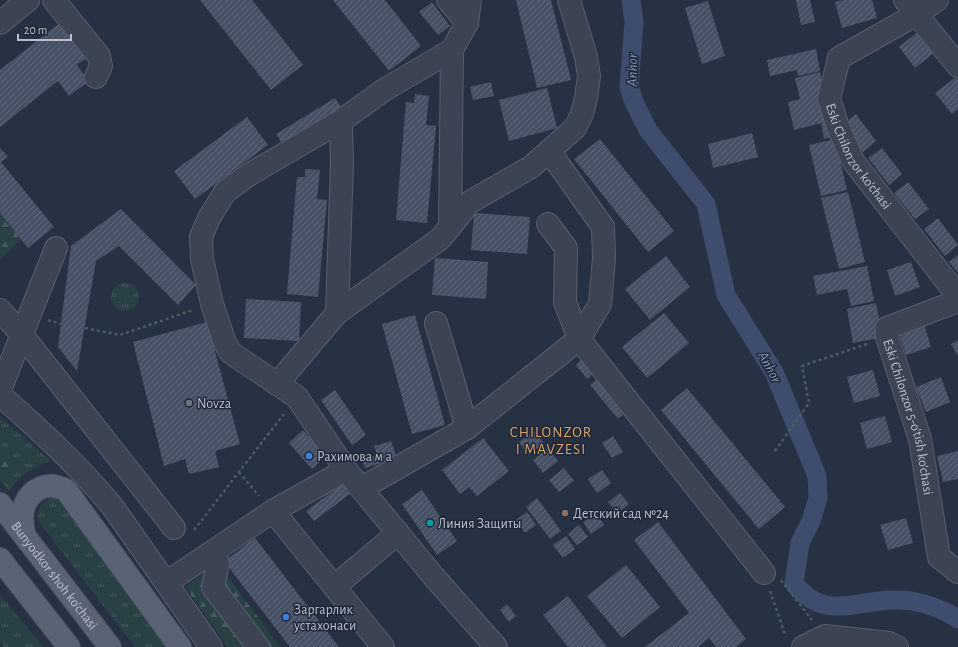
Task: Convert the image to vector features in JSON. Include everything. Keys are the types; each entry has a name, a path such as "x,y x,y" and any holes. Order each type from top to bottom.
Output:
{"main road":[{"path":"24,535 23,511 27,500 36,490 46,486 58,485 66,490 180,647"},
{"name":"Bunyodkor shoh ko'chasi","path":"0,504 105,641"},
{"path":"0,559 69,647"}],"street":[{"path":"0,23 28,0"},
{"path":"54,0 99,56 100,66 96,77"},
{"path":"448,0 467,23"},
{"path":"450,227 452,50 467,23 470,0"},
{"path":"277,384 337,313 440,239 470,202 532,167 575,128 585,103 589,78 586,57 570,0"},
{"name":"Eski Chilonzor ko'chasi","path":"937,0 911,7 839,58 829,99 837,124 853,161 958,296"},
{"path":"911,7 958,66"},
{"path":"452,50 384,90 341,121 250,174 225,192 209,218 201,237 202,260 212,304 225,343 231,353 297,397 346,470 496,647"},
{"path":"337,313 342,162 341,121"},
{"path":"362,488 467,428 579,339 600,304 604,258 602,227 549,150"},
{"path":"548,224 566,248 565,302 579,339 771,575"},
{"path":"0,390 56,248"},
{"name":"Eski Chilonzor 5-o'tish ko'chasi","path":"958,301 887,328 887,336 920,440 940,557 958,572"},
{"path":"0,310 182,531"},
{"path":"436,323 467,428"},
{"path":"0,395 55,445 96,487 112,506 211,647"},
{"path":"166,583 273,512 346,470"},
{"path":"273,512 335,586 383,647"},
{"path":"335,586 398,533"},
{"path":"212,553 218,563 212,587 258,647"},
{"path":"795,643 824,636 889,643 897,647"}],"path":[{"path":"84,328 120,335 212,304"},
{"path":"775,451 809,403 802,366 887,336"},
{"path":"182,531 239,472 297,397"},
{"path":"239,472 273,512"},
{"path":"771,575 824,636"},
{"path":"771,575 795,643"}],"green space":[{"path":"0,213 22,240 0,259"},
{"path":"125,283 135,287 139,297 135,307 125,311 115,307 111,297 115,287"},
{"path":"0,417 51,461 27,472 9,491 0,481 0,466 5,471 12,465 0,450"},
{"path":"0,450 12,465 5,472 0,466"},
{"path":"54,497 59,498 167,647 135,647 39,522 38,513 40,506 46,500"},
{"path":"218,563 280,647 228,647 185,587"},
{"path":"0,595 44,647 4,647 0,642"}],"building":[{"path":"200,0 252,0 303,65 271,90"},
{"path":"333,0 385,0 421,46 389,71"},
{"path":"516,0 551,0 571,80 537,88"},
{"path":"796,0 810,0 815,22 801,25"},
{"path":"843,0 872,0 877,18 842,28 835,2"},
{"path":"708,1 725,56 702,64 685,8"},
{"path":"432,2 450,26 438,35 419,12"},
{"path":"61,22 88,57 77,65 89,81 69,96 58,81 0,127 0,70"},
{"path":"920,30 936,51 915,68 899,47"},
{"path":"816,49 820,71 798,76 797,70 770,76 767,60"},
{"path":"820,72 836,136 824,139 821,123 794,130 788,102 800,99 795,78"},
{"path":"956,77 958,79 958,109 952,114 935,93"},
{"path":"491,82 494,96 473,100 470,87"},
{"path":"547,88 557,128 509,141 499,100"},
{"path":"415,94 429,96 426,125 436,126 427,223 396,220 406,102 414,103"},
{"path":"335,98 342,109 283,145 276,134"},
{"path":"856,114 876,141 863,152 842,125"},
{"path":"247,117 268,145 195,199 174,171"},
{"path":"752,133 758,157 713,168 708,144"},
{"path":"600,139 674,231 648,252 574,159"},
{"path":"835,139 847,190 821,196 809,145"},
{"path":"0,148 8,157 1,162 54,227 28,248 0,213"},
{"path":"882,148 902,174 889,185 868,158"},
{"path":"305,169 320,170 317,199 327,200 318,297 287,294 297,177 305,177"},
{"path":"908,182 929,209 915,219 894,193"},
{"path":"848,192 865,262 839,269 821,198"},
{"path":"121,209 196,285 178,305 119,246 96,261 77,371 58,347 71,246"},
{"path":"474,213 530,217 527,254 471,250"},
{"path":"938,218 958,245 945,256 924,229"},
{"path":"958,255 958,273 949,262"},
{"path":"666,256 690,287 650,320 625,289"},
{"path":"435,258 488,262 486,299 432,295"},
{"path":"911,262 920,287 895,296 887,270"},
{"path":"867,266 874,301 851,306 847,289 817,295 813,276"},
{"path":"246,299 301,302 299,341 244,338"},
{"path":"876,303 883,337 853,343 847,309"},
{"path":"664,313 689,343 647,378 622,347"},
{"path":"415,315 445,425 412,434 382,324"},
{"path":"923,321 931,347 906,355 898,330"},
{"name":"Novza","path":"207,322 240,444 215,451 219,467 189,474 185,459 164,466 133,342"},
{"path":"958,340 958,356 951,344"},
{"path":"585,357 597,370 587,379 576,365"},
{"path":"873,370 880,396 854,403 847,377"},
{"path":"601,376 629,410 618,419 590,385"},
{"path":"941,377 950,402 926,412 916,387"},
{"path":"687,388 785,507 759,529 661,410"},
{"path":"335,390 366,435 352,445 321,400"},
{"path":"885,416 892,442 867,449 860,423"},
{"path":"303,430 326,456 312,469 289,443"},
{"path":"534,431 544,443 529,455 519,442"},
{"path":"613,436 623,452 612,458 602,443"},
{"path":"483,438 509,471 477,496 469,487 460,494 442,470"},
{"path":"391,441 397,458 365,468 362,460 377,455 374,446"},
{"path":"548,448 558,461 543,473 533,460"},
{"path":"958,451 958,479 943,482 937,456"},
{"path":"564,468 574,481 559,492 549,480"},
{"path":"602,470 611,483 597,493 588,479"},
{"path":"343,484 350,494 314,521 306,511"},
{"name":"Линия Защиты","path":"422,490 457,541 437,555 402,504"},
{"path":"620,493 629,504 617,514 608,502"},
{"path":"537,498 561,531 550,539 526,507"},
{"path":"527,512 536,525 525,533 516,520"},
{"path":"596,513 604,525 591,534 583,522"},
{"path":"906,518 913,543 888,550 880,525"},
{"path":"658,522 746,639 736,647 716,647 709,638 698,647 645,647 689,613 634,540"},
{"path":"579,525 588,537 577,545 568,534"},
{"path":"566,536 575,549 563,558 553,545"},
{"path":"255,538 339,647 290,647 224,561"},
{"path":"626,565 660,607 622,638 587,596"},
{"path":"568,596 607,647 568,647 543,615"},
{"path":"507,604 516,616 509,622 500,610"}],"waterway":[{"name":"Anhor","path":"631,0 634,22 629,87 634,102 648,130 706,204 726,295 774,372 817,476 818,498 811,521 800,543 794,583 805,595 816,602 827,605 839,606 878,601 901,600 926,604 942,610 958,619"}],"place":[{"name":"Novza","path":"189,403"},
{"name":"Рахимова м а","path":"309,456"},
{"name":"Детский сад №24","path":"565,513"},
{"name":"Линия Защиты","path":"430,523"},
{"name":"Заргарлик устахонаси","path":"286,617"}],"district":[{"name":"CHILONZOR I MAVZESI","path":"551,440"}]}
